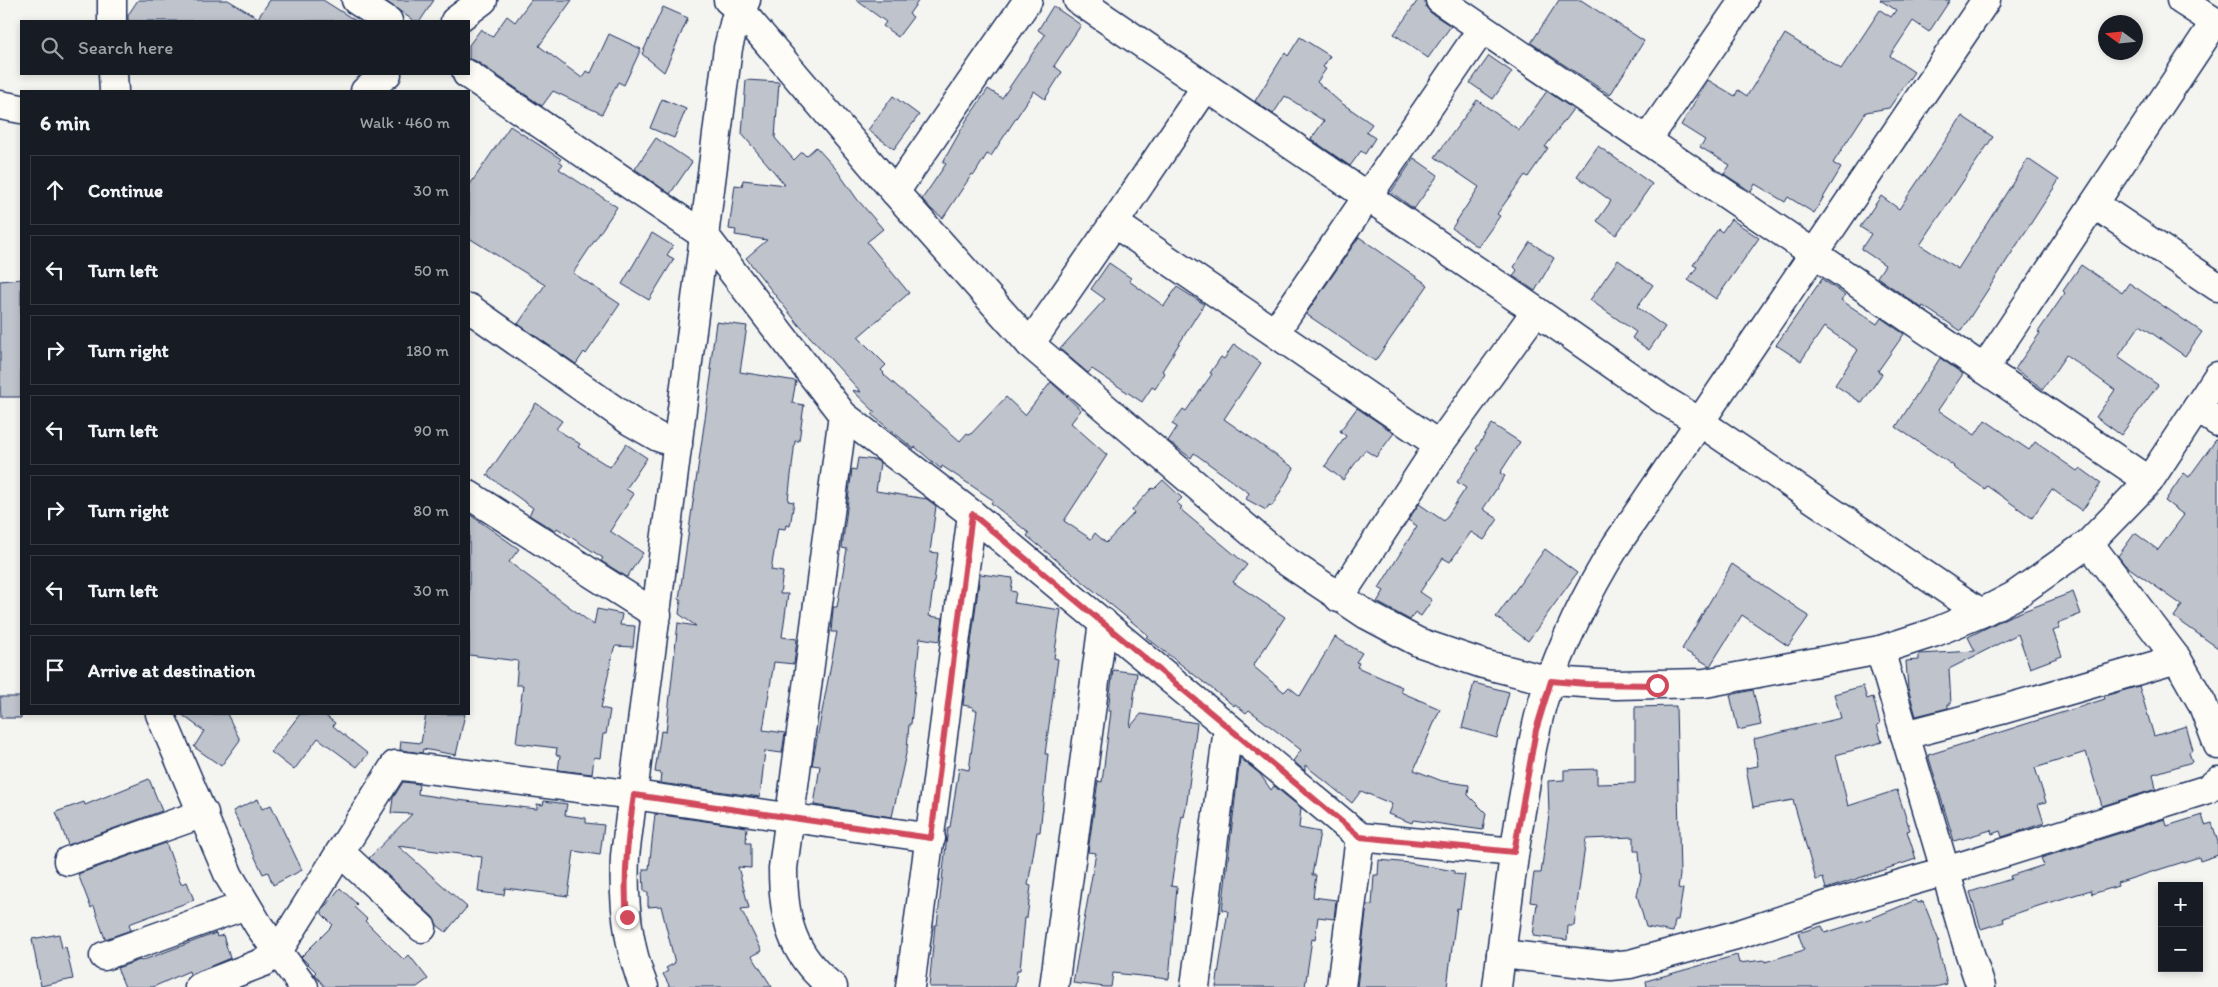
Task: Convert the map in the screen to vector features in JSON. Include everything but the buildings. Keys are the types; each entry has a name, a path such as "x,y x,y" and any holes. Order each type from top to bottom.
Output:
{"street":[{"path":"112,0 112,20"},
{"path":"356,0 386,20"},
{"path":"456,20 482,0"},
{"path":"895,192 1028,0"},
{"path":"1078,0 1205,88 1536,310 1662,400 1700,422 1981,613"},
{"path":"1440,0 2149,481"},
{"path":"1647,140 1744,0"},
{"path":"1497,987 1514,852 1536,730 1551,681 1572,628 1603,567 1986,0"},
{"path":"1984,369 2216,23 2181,0"},
{"path":"738,4 895,192 1030,344 1283,559 1338,598 1418,642 1483,664 1551,681 1624,685 1705,683 1880,650 1933,633 1981,613 2014,596 2089,543 2149,481 2207,415 2218,376"},
{"path":"644,987 635,964 629,937 624,889 626,856 706,236 728,48 738,4"},
{"path":"1275,332 1482,29"},
{"path":"114,75 114,90"},
{"path":"366,90 387,75"},
{"path":"468,75 706,236 843,416 972,514 1360,837 1514,852"},
{"path":"1030,344 1205,88"},
{"path":"0,105 20,109"},
{"path":"2094,204 2218,287"},
{"path":"1114,223 1439,445"},
{"path":"470,309 630,421 678,444"},
{"path":"1338,598 1439,445 1536,310"},
{"path":"833,987 819,976 804,958 789,925 784,907 783,885 789,819 843,416"},
{"path":"470,496 657,615"},
{"path":"910,987 972,514"},
{"path":"2089,543 2178,659 2202,703 2218,745"},
{"path":"1054,987 1103,622"},
{"path":"1880,650 1981,987"},
{"path":"1906,735 2178,659"},
{"path":"160,715 204,813 229,876 259,926 304,987"},
{"path":"1195,987 1228,728"},
{"path":"199,987 256,965 278,951 395,765 634,795 789,819 931,838"},
{"path":"1501,954 1611,966 1630,964 1736,936 1825,906 1946,871 2208,789 2218,781"},
{"path":"68,861 204,813"},
{"path":"1341,987 1360,837"},
{"path":"340,852 422,928"},
{"path":"104,956 246,905"}],"route":[{"path":"627,917 624,889 626,856 634,795 789,819 931,838 972,514 1360,837 1514,852 1536,730 1551,681 1568,684 1657,685"}]}
